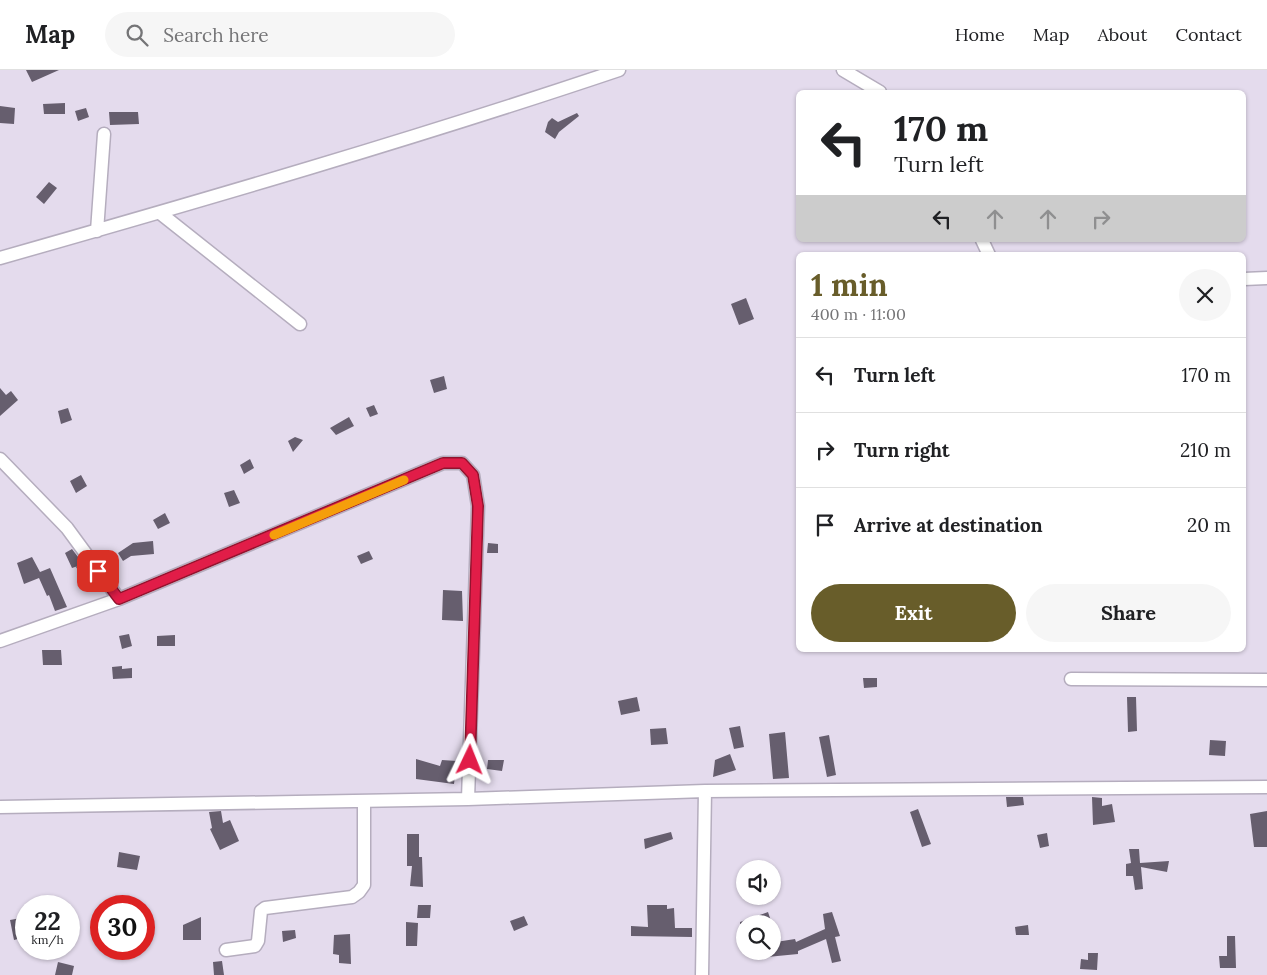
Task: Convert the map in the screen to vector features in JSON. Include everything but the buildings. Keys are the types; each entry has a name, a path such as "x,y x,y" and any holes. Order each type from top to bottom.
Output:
{"street":[{"path":"0,258 160,213 502,109 619,70"},
{"path":"843,70 877,90"},
{"path":"97,231 104,134"},
{"path":"160,213 300,324"},
{"path":"1246,279 1267,278"},
{"path":"0,459 67,528 119,599"},
{"path":"0,641 119,599 443,463 462,463 473,475 478,506 468,798"},
{"path":"1071,679 1267,680"},
{"path":"0,807 364,801 705,791 1267,788"},
{"path":"702,975 705,791"},
{"path":"226,950 255,946 258,941 261,911 264,908 352,897 359,892 364,885 364,801"}],"slow traffic":[{"path":"274,535 404,480"}],"route":[{"path":"98,571 119,599 443,463 462,463 473,475 478,506 470,760"}]}
